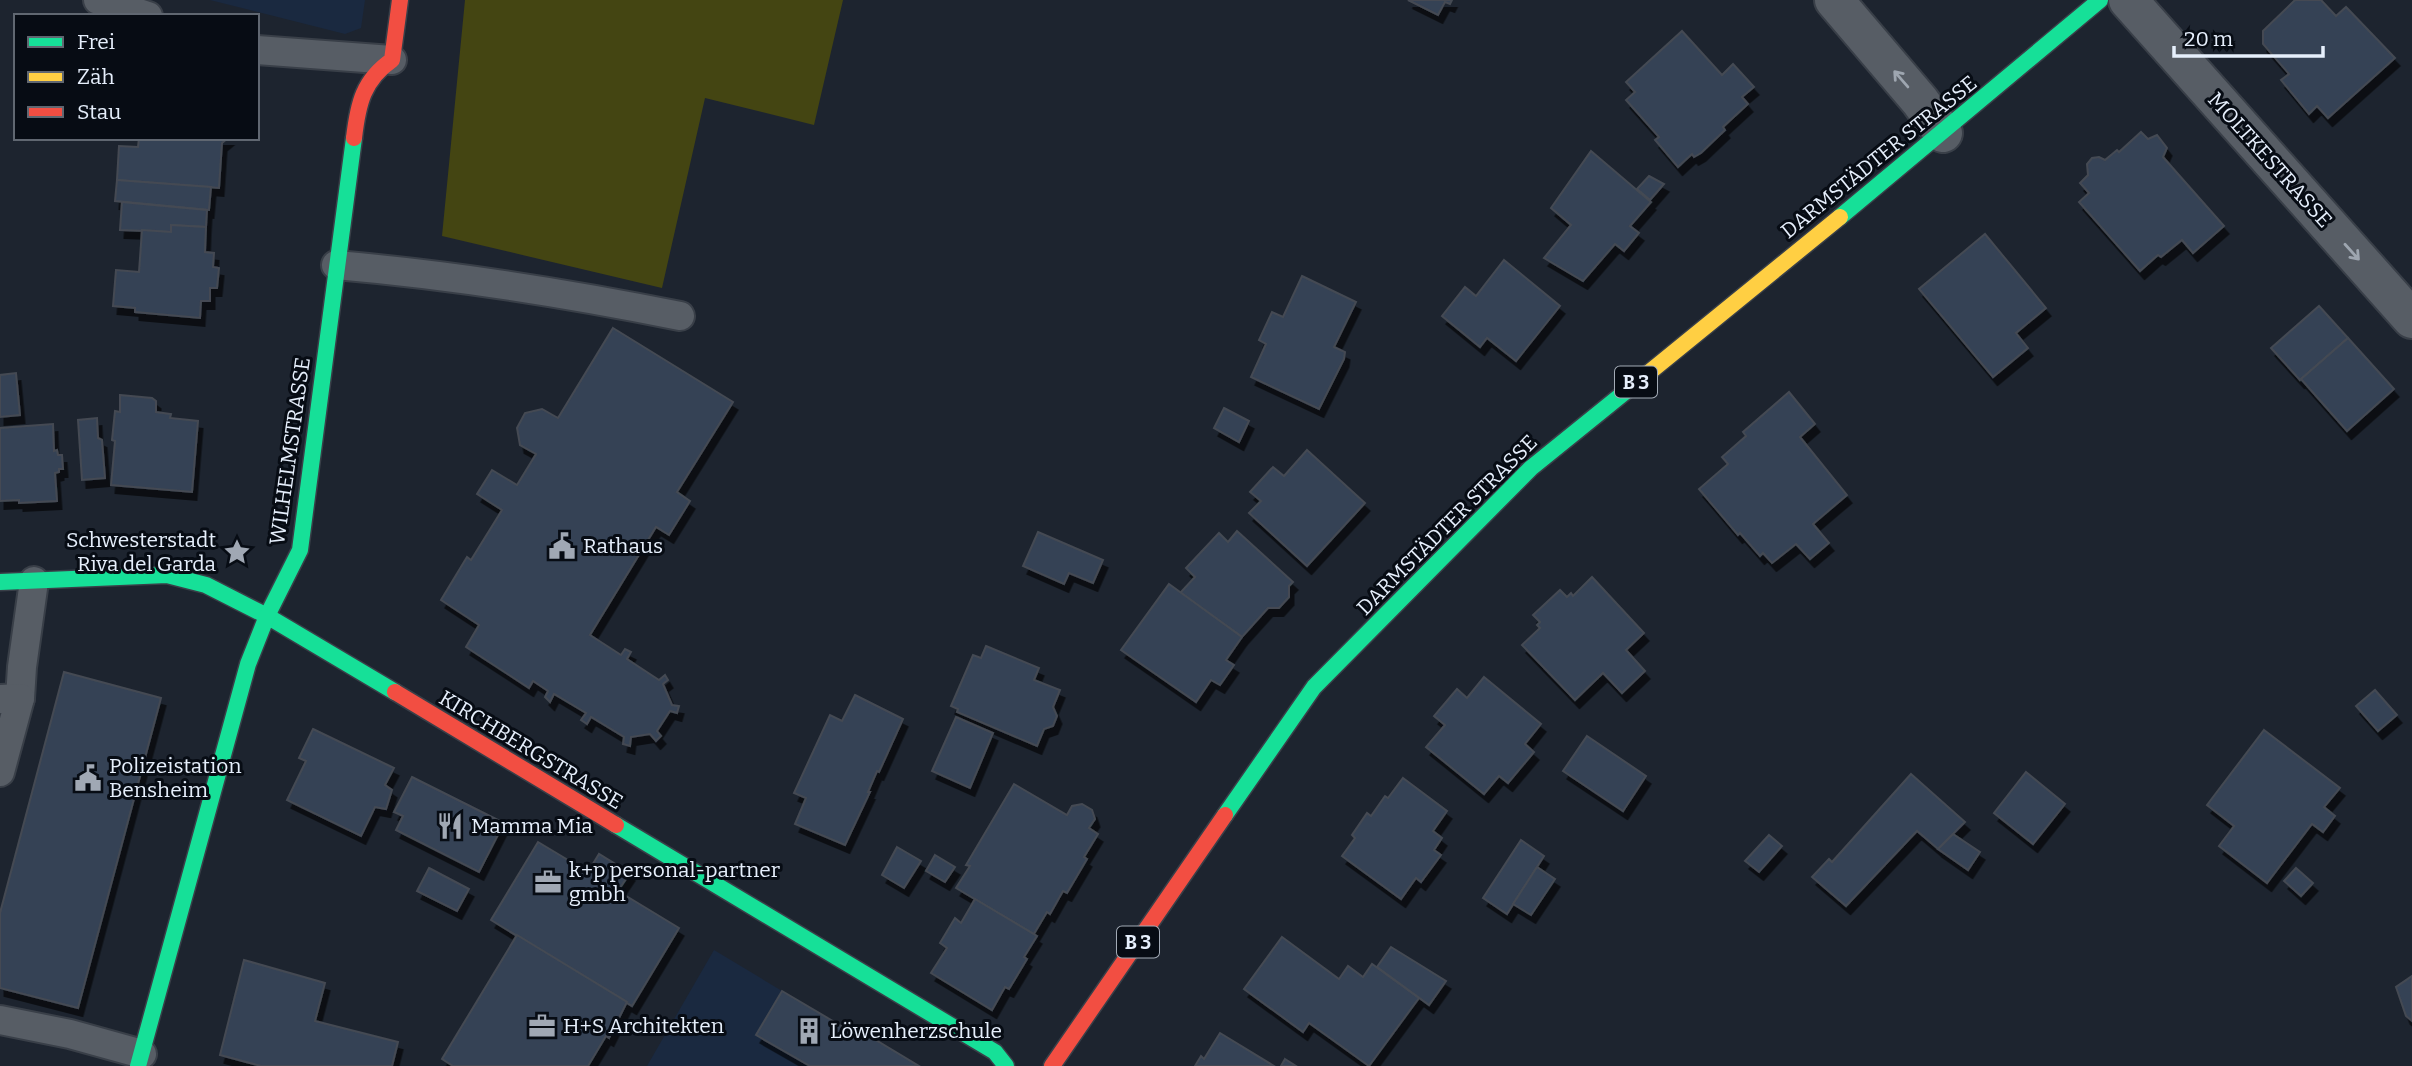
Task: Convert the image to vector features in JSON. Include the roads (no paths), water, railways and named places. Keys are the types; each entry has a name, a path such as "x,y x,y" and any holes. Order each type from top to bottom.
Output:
{"street":[{"path":"392,60 400,0"},
{"path":"1834,0 1920,101 1943,133"},
{"name":"DARMSTÄDTER STRASSE","path":"1052,1066 1314,687 1531,468 1943,133 2100,0"},
{"name":"MOLTKESTRASSE","path":"2128,0 2412,319"},
{"name":"WILHELMSTRASSE","path":"140,1060 243,682 267,615 300,550 358,107 375,72 392,60"},
{"name":"KIRCHBERGSTRASSE","path":"0,582 167,575 206,584 267,615 995,1052 1006,1066"}],"lane":[{"path":"98,0 142,14"},
{"path":"259,50 392,60"},
{"path":"336,265 454,276 605,301 680,317"},
{"path":"0,772 10,699 22,667 34,581"},
{"path":"0,1020 70,1034 140,1060"}],"place":[{"name":"Rathaus","path":"562,546"},
{"name":"Schwesterstadt Riva del Garda","path":"237,552"},
{"name":"Polizeistation Bensheim","path":"88,778"},
{"name":"Mamma Mia","path":"450,826"},
{"name":"k+p personal-partner gmbh","path":"548,882"},
{"name":"H+S Architekten","path":"542,1026"},
{"name":"Löwenherzschule","path":"809,1031"}]}
